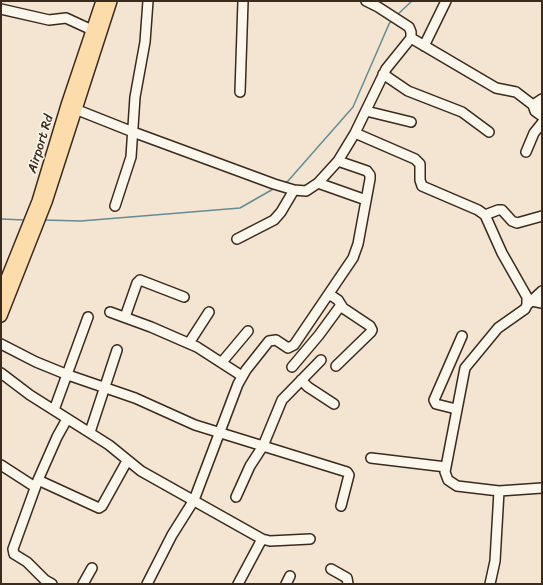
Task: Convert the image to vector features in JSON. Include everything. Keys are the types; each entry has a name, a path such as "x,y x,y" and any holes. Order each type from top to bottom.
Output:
{"main road":[{"name":"Airport Rd","path":"1,293 26,241 42,201 71,107 92,30 102,1"},
{"path":"71,107 110,1"},
{"path":"1,316 26,241"}],"street":[{"path":"115,206 131,157 135,98 145,42 148,1"},
{"path":"240,92 243,1"},
{"path":"71,107 133,132 274,184 289,189 306,191 318,183 338,161 355,133 384,74 411,38 411,30 383,6 366,1"},
{"path":"424,46 446,1"},
{"path":"1,9 50,20 66,18 92,30"},
{"path":"411,38 496,88 516,92 538,106"},
{"path":"384,74 408,91 462,112 489,132"},
{"path":"542,99 535,111 542,116"},
{"path":"366,111 411,122"},
{"path":"526,152 534,133 542,122"},
{"path":"355,133 415,159 420,164 420,180 422,186 478,210 485,215 502,253 525,293 529,303"},
{"path":"147,584 172,535 194,500 242,376 269,341 276,340 288,348 294,345 350,264 356,251 370,179 368,172 338,161"},
{"path":"318,183 366,200"},
{"path":"237,239 274,220 281,212 289,189"},
{"path":"485,215 502,210 512,221 517,223 542,216"},
{"path":"125,317 137,283 140,280 184,297"},
{"path":"542,291 529,303 525,309 498,328 465,368 446,467 448,480 457,486 499,492 542,488"},
{"path":"329,294 338,300 341,305 370,326 372,330 372,332 336,366"},
{"path":"529,303 542,303"},
{"path":"292,367 341,305"},
{"path":"110,312 201,349 242,376"},
{"path":"189,344 209,312"},
{"path":"54,410 88,317"},
{"path":"222,362 248,331"},
{"path":"456,409 436,404 434,400 462,336"},
{"path":"1,344 27,358 68,375 135,398 188,422 347,472 349,475 341,506"},
{"path":"90,432 117,350"},
{"path":"236,497 250,466 263,446 282,400 320,360"},
{"path":"1,373 67,419 90,432 127,461 152,478 262,539 270,541 310,539"},
{"path":"301,380 308,387 334,404"},
{"path":"52,584 45,580 30,565 13,552 37,484 55,441 67,419"},
{"path":"371,458 446,467"},
{"path":"1,465 37,484 99,508 102,506 127,461"},
{"path":"490,584 496,561 499,492"},
{"path":"238,584 262,539"},
{"path":"83,584 92,568"},
{"path":"331,568 347,578 348,584"}],"waterway":[{"path":"397,15 412,1"},
{"path":"284,183 288,181 353,107 392,20"},
{"path":"43,220 81,221 240,208 275,188"},
{"path":"1,219 25,220"}]}
